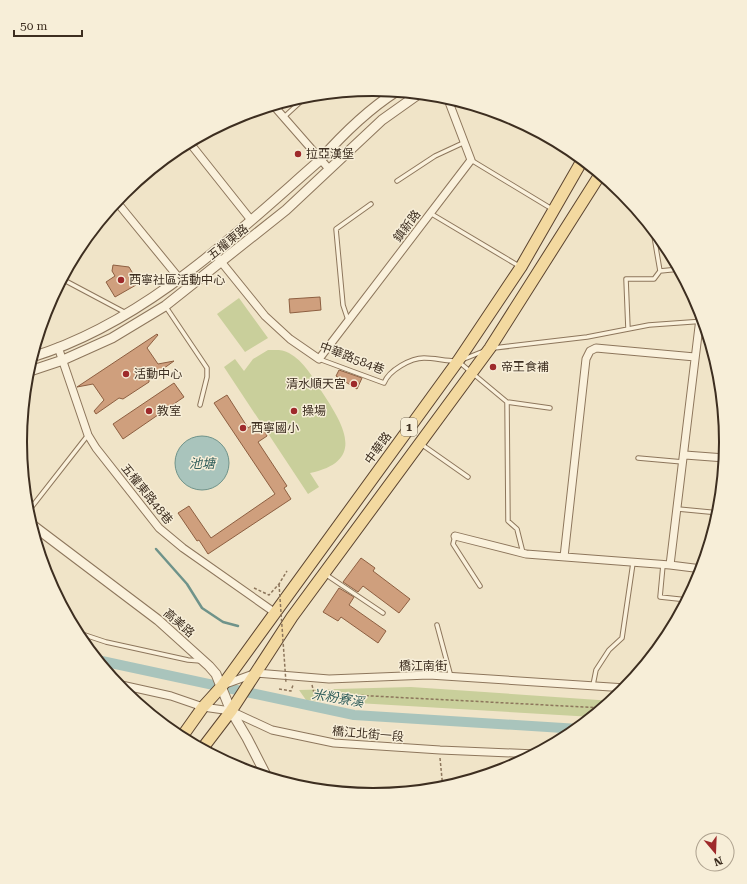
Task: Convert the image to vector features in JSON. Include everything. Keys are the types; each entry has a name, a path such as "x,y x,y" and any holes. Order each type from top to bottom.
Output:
{"main road":[{"name":"中華路","path":"222,686 274,612 458,361 521,267 580,164"},
{"name":"1","path":"206,745 256,673 292,617 490,348 597,177"},
{"name":"1","path":"185,732 203,707 222,686"}],"street":[{"name":"五權東路","path":"39,354 89,333 127,313 214,253 320,160 333,145 390,96"},
{"name":"五權東路","path":"35,369 63,360 112,338 165,306 286,210 382,120 414,98"},
{"path":"449,104 463,143 471,160"},
{"path":"277,109 329,169"},
{"path":"192,147 251,220"},
{"name":"鎮新路","path":"319,359 471,160"},
{"path":"120,206 179,278"},
{"name":"中華路584巷","path":"214,253 265,316 290,339 319,359"},
{"path":"667,565 678,509 695,357 701,328"},
{"name":"五權東路48巷","path":"58,347 88,435 96,448 159,528 183,548 274,612"},
{"path":"564,557 586,359 590,351 596,348 695,357"},
{"path":"684,458 719,458"},
{"name":"高美路","path":"38,530 158,620 204,661 216,674 231,710 264,771"},
{"path":"455,536 524,554 696,568"},
{"name":"橋江南街","path":"222,686 256,673 329,678 429,675 618,688"},
{"name":"橋江北街一段","path":"127,686 171,696 203,707 231,710 272,730 334,743 526,754"}],"lane":[{"path":"284,117 299,104"},
{"path":"397,181 435,156 463,143"},
{"path":"471,160 555,210"},
{"path":"348,322 343,305 336,229 371,204"},
{"path":"430,213 521,267"},
{"path":"628,328 626,279 654,279 660,271 655,240"},
{"path":"660,271 674,270"},
{"path":"67,281 127,313"},
{"path":"165,306 207,368 207,377 200,405"},
{"name":"中華路584巷","path":"319,359 384,383 386,377 395,368 423,358 458,361 490,348 587,337 628,328 698,321"},
{"path":"458,361 507,402 550,408"},
{"path":"507,402 508,520 517,529 524,554"},
{"path":"33,505 88,435"},
{"path":"420,444 468,477"},
{"path":"638,458 684,458"},
{"path":"678,509 713,511"},
{"path":"455,536 454,544 480,586"},
{"path":"592,686 596,670 609,650 622,638 633,563"},
{"path":"667,565 660,597 682,599"},
{"path":"324,573 383,613"},
{"path":"437,625 451,677"},
{"path":"85,635 106,642 188,660 204,661"}],"path":[{"path":"253,587 269,595 279,584 287,571"},
{"path":"279,584 286,683 293,685 291,691 279,689"},
{"path":"310,677 314,693 596,708"},
{"path":"440,750 441,782"}],"green space":[{"path":"239,298 268,338 245,352 217,314"},
{"path":"268,350 279,350 286,352 294,356 304,365 330,404 342,429 345,440 344,451 339,460 328,467 310,473 319,487 308,494 224,367 235,359 244,371 253,359"},
{"path":"411,687 605,700 585,717 306,700 299,690"}],"water":[{"name":"池塘","path":"197,436 207,436 217,440 225,448 229,458 229,468 225,478 217,486 207,490 197,490 187,486 179,478 175,468 175,458 179,448 187,440"}],"building":[{"name":"西寧社區活動中心","path":"113,265 129,267 135,277 132,278 136,285 115,297 106,282 115,276 112,271"},
{"path":"320,297 321,310 290,313 289,299"},
{"name":"活動中心","path":"157,334 158,335 147,348 158,364 174,361 149,379 149,382 123,399 119,398 96,414 94,411 104,400 93,384 77,387"},
{"name":"清水順天宮","path":"339,370 362,378 357,389 336,376"},
{"name":"教室","path":"174,383 184,397 123,439 113,424"},
{"path":"227,395 248,428 257,422 263,428 267,436 258,442 287,486 284,488 291,499 208,554 199,540 197,541 178,513 189,506 211,538 275,494 214,403"},
{"path":"361,558 375,568 373,571 410,599 399,613 363,586 358,592 343,582"},
{"path":"339,588 354,597 349,605 386,631 378,643 341,617 338,621 323,612"}],"waterway":[{"path":"156,549 187,584 202,608 223,622 238,626"},
{"name":"米粉寮溪","path":"106,662 354,715 568,728"}],"place":[{"name":"拉亞漢堡","path":"298,154"},
{"name":"西寧社區活動中心","path":"121,280"},
{"name":"帝王食補","path":"493,367"},
{"name":"活動中心","path":"126,374"},
{"name":"清水順天宮","path":"354,384"},
{"name":"教室","path":"149,411"},
{"name":"操場","path":"294,411"},
{"name":"西寧國小","path":"243,428"}]}
